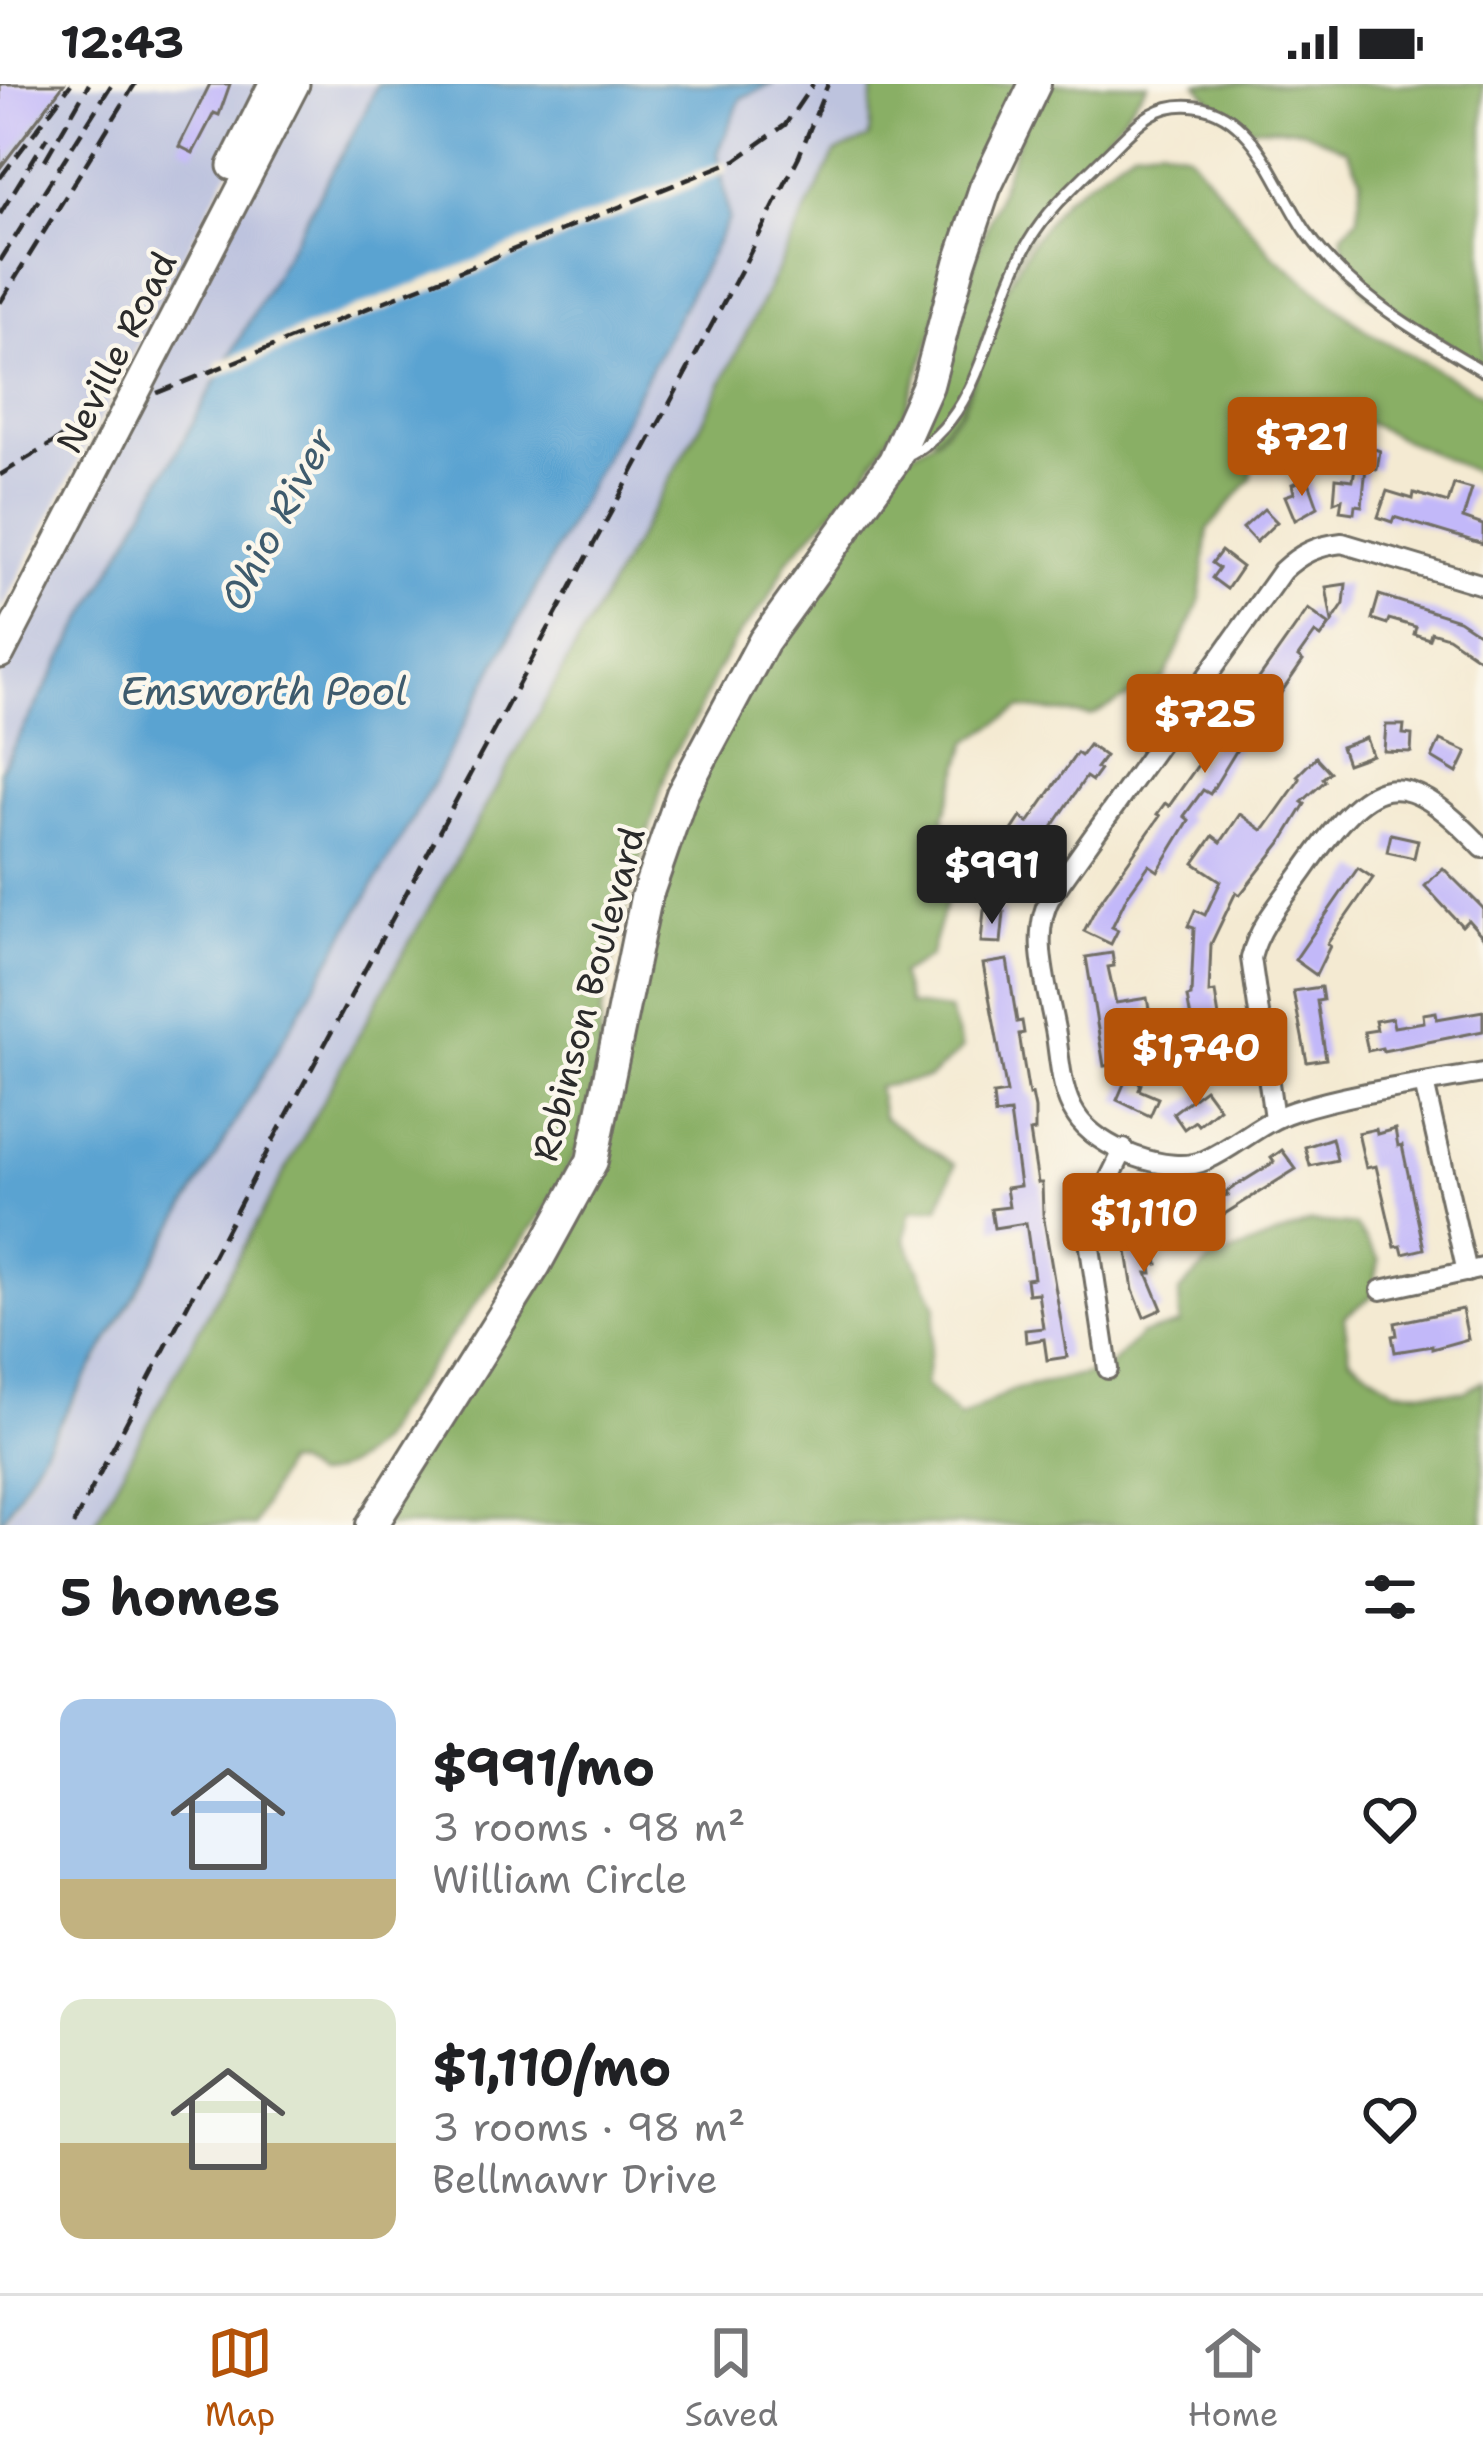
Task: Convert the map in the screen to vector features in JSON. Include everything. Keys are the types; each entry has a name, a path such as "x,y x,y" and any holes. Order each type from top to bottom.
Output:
{"main road":[{"name":"Neville Road","path":"0,613 273,84"},
{"name":"Neville Road","path":"0,654 295,84"},
{"name":"Robinson Boulevard","path":"372,1525 536,1265 592,1161 614,1072 646,898 682,794 764,641 894,461 928,385 985,188 1035,84"}],"street":[{"path":"1483,585 1342,543 1299,555 1282,571 1045,904 1040,932 1067,1100 1093,1135 1167,1166 1207,1160 1274,1118 1483,1073"},
{"path":"1274,1118 1252,958 1260,932 1336,825 1365,798 1402,789 1435,801 1483,848"},
{"path":"1381,1290 1475,1270 1424,1083"},
{"path":"1108,1369 1088,1234 1092,1214 1124,1149"}],"lane":[{"path":"894,461 937,437 961,410 1005,286 1047,213 1142,119 1169,106 1202,106 1237,124 1307,233 1336,267 1402,323 1483,371"}],"shaded area":[{"path":"0,84 273,84 0,613"},
{"path":"295,84 377,84 0,771 0,654"},
{"path":"773,84 903,84 161,1525 3,1525 434,782 729,219 718,153 742,98"}],"green space":[{"path":"873,84 1019,84 976,159 949,246 934,330 903,415 861,480 788,560 768,600 717,671 670,760 619,931 601,1014 600,1057 579,1147 549,1204 378,1441 359,1459 313,1477 295,1464 284,1463 254,1525 93,1525 400,959 704,419 835,153 869,138"},
{"path":"1038,84 1148,84 1048,198 1003,285 960,409 936,436 915,435 930,385"},
{"path":"1197,84 1483,84 1483,368 1366,292 1345,261 1342,235 1358,217 1361,178 1347,150 1300,129 1249,127 1221,112"},
{"path":"1160,146 1188,153 1273,255 1368,332 1483,395 1483,476 1365,422 1297,404 1257,424 1251,479 1208,529 1200,601 1164,679 1091,716 1021,708 968,742 944,817 955,871 930,957 900,974 909,1005 949,1010 962,1049 929,1078 878,1087 883,1117 955,1165 939,1207 911,1210 905,1239 936,1306 925,1385 960,1418 1013,1390 1106,1370 1141,1334 1180,1324 1179,1292 1209,1262 1311,1222 1356,1226 1379,1260 1372,1296 1344,1317 1350,1358 1395,1390 1464,1392 1483,1381 1483,1525 377,1525 598,1167 685,796 767,644 895,462 937,438 963,409 1007,287 1031,243 1065,198 1133,149"}],"water":[{"name":"Emsworth Pool","path":"377,84 773,84 741,98 718,153 729,219 434,782 0,1525 0,771"}],"pier":[{"path":"725,161 727,171 705,182 212,379 218,362"}],"building":[{"path":"0,84 64,84 0,168"},
{"path":"210,84 230,84 219,115 214,113 193,153 179,146"},
{"path":"1359,443 1380,451 1377,469 1366,467 1362,506 1355,505 1354,513 1340,511 1342,499 1334,502 1336,478 1353,480"},
{"path":"1308,479 1318,507 1295,520 1285,496 1294,493 1292,484"},
{"path":"1454,484 1472,489 1463,518 1483,525 1483,544 1394,517 1392,522 1378,517 1387,491 1448,503"},
{"path":"1264,509 1277,522 1256,542 1243,528"},
{"path":"1221,551 1242,567 1227,589 1212,578 1219,568 1212,563"},
{"path":"1346,584 1344,604 1332,622 1326,587"},
{"path":"1379,595 1459,620 1483,636 1483,661 1448,637 1431,632 1429,639 1414,634 1416,627 1372,619"},
{"path":"1308,609 1330,625 1321,637 1315,633 1298,657 1303,661 1270,709 1263,704 1245,729 1254,736 1246,747 1241,743 1210,794 1203,790 1184,816 1189,820 1158,871 1149,865 1127,896 1112,927 1118,930 1111,944 1084,931 1160,816 1157,814 1165,803 1169,806"},
{"path":"1386,725 1404,725 1403,734 1412,735 1411,752 1384,751"},
{"path":"1366,738 1372,755 1347,764 1341,747"},
{"path":"1440,740 1467,752 1457,773 1432,758"},
{"path":"1089,745 1105,756 1096,768 1100,770 1092,781 1086,777 1010,890 984,872 993,860 1000,865 1019,838 1011,832 1021,817 1028,823 1077,753 1081,756"},
{"path":"1316,757 1330,772 1325,781 1302,802 1283,840 1240,895 1236,892 1211,944 1209,993 1215,992 1226,1063 1208,1066 1200,1018 1191,1019 1187,997 1191,996 1194,928 1188,926 1195,910 1205,915 1221,881 1194,863 1213,836 1221,842 1240,814 1265,828 1300,779 1297,776"},
{"path":"1391,834 1418,840 1414,858 1387,852"},
{"path":"1358,868 1373,878 1327,944 1316,975 1295,960"},
{"path":"1443,868 1483,908 1483,937 1468,920 1462,926 1425,886"},
{"path":"984,910 1004,912 1001,943 981,942"},
{"path":"1112,953 1114,966 1108,967 1116,1003 1147,998 1149,1009 1118,1014 1122,1064 1104,1066 1086,957"},
{"path":"1007,960 1017,1022 1022,1021 1024,1033 1019,1034 1035,1109 1035,1131 1030,1132 1067,1357 1047,1360 1044,1339 1026,1342 1025,1330 1043,1328 1038,1293 1028,1294 1026,1279 1034,1278 1026,1223 994,1228 991,1209 1009,1207 1006,1188 1020,1186 1010,1113 995,1115 993,1095 1007,1093 983,964"},
{"path":"1321,987 1323,1000 1317,1001 1326,1059 1307,1062 1293,991"},
{"path":"1483,1011 1483,1031 1368,1051 1364,1032 1377,1030 1375,1021 1392,1018 1394,1027 1424,1022 1423,1014 1436,1012 1437,1019"},
{"path":"1127,1077 1141,1084 1139,1090 1158,1098 1150,1116 1117,1100"},
{"path":"1205,1089 1219,1108 1198,1125 1195,1121 1184,1129 1173,1113"},
{"path":"1376,1129 1377,1134 1395,1129 1398,1146 1402,1145 1424,1249 1403,1254 1401,1246 1395,1247 1376,1166 1366,1168 1358,1133"},
{"path":"1332,1138 1337,1160 1310,1166 1305,1147"},
{"path":"1282,1150 1296,1169 1218,1218 1190,1224 1186,1204 1228,1195 1226,1192 1274,1162 1271,1158"},
{"path":"1140,1199 1159,1207 1153,1221 1160,1224 1154,1238 1125,1224"},
{"path":"1155,1240 1158,1264 1151,1265 1152,1273 1147,1273 1162,1309 1144,1317 1133,1290 1126,1245"},
{"path":"1462,1309 1468,1339 1395,1352 1395,1323"}],"railway":[{"path":"0,178 71,84"},
{"path":"45,160 89,84"},
{"path":"0,261 112,84"},
{"path":"0,303 135,84"},
{"path":"157,393 736,160 785,125 813,84"},
{"path":"73,1525 268,1150 745,263 799,156 828,84"},
{"path":"0,214 47,137"},
{"path":"0,475 77,428"}],"water label":[{"name":"Ohio River","path":"277,519"}]}
